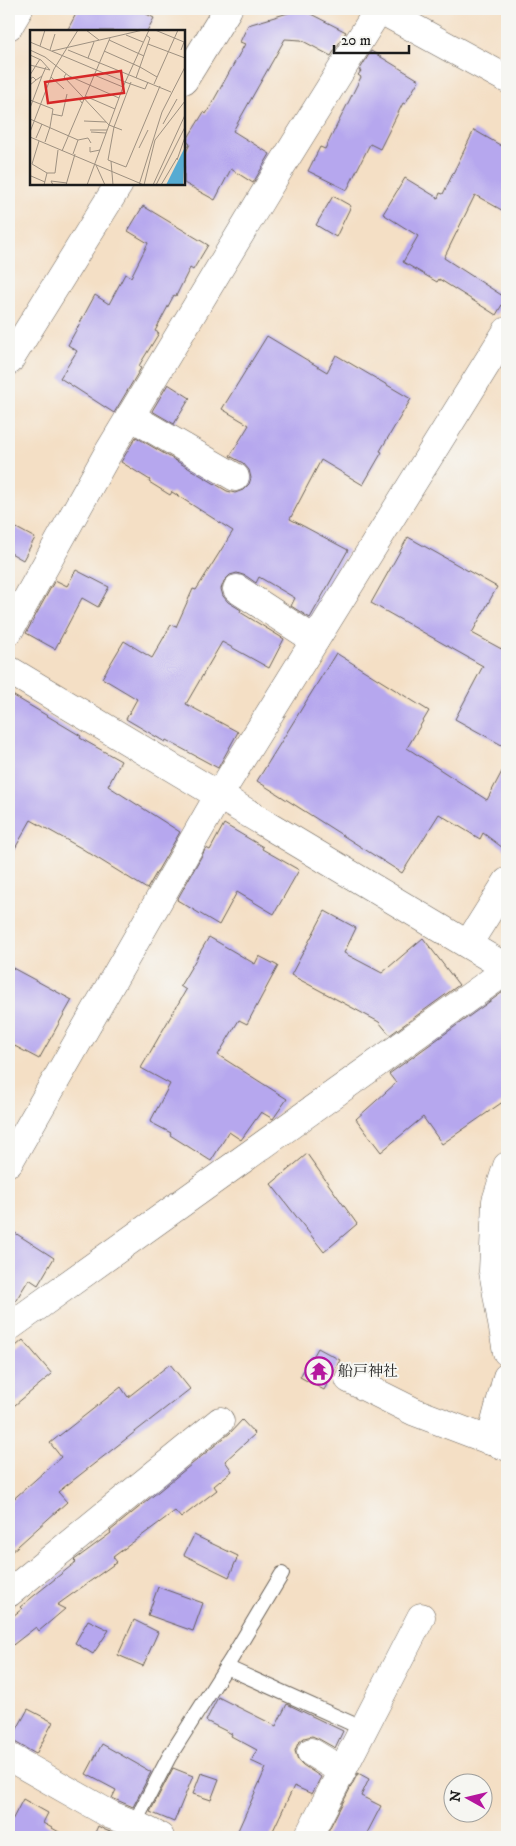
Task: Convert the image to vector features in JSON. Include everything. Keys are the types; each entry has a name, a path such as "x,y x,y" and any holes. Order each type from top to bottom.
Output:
{"street":[{"path":"9,25 18,9"},
{"path":"185,78 228,9"},
{"path":"9,631 130,416 379,9 507,79"},
{"path":"9,361 118,185"},
{"path":"9,1162 219,795 507,331"},
{"path":"130,416 235,477"},
{"path":"236,589 316,640"},
{"path":"9,670 507,969 9,1327"},
{"path":"468,944 507,882"},
{"path":"507,1166 496,1201 493,1271 507,1352"},
{"path":"349,1379 415,1412 499,1444 507,1377"},
{"path":"9,1593 220,1421"},
{"path":"308,1837 421,1617"},
{"path":"311,1752 342,1771"},
{"path":"9,1757 111,1814 160,1837"}],"lane":[{"path":"134,1824 169,1757 282,1574"},
{"path":"226,1667 364,1729"}],"building":[{"path":"137,9 154,18 148,30 68,30 78,10"},
{"path":"298,10 305,11 346,32 331,56 301,40 285,39 233,131 270,154 253,183 231,169 215,200 185,184 185,154 190,144 186,141 204,112 206,114 245,44 240,42 248,25"},
{"path":"371,51 419,80 405,104 403,103 380,149 370,144 347,190 308,171 320,147 325,149 361,77 358,75 361,71 359,71"},
{"path":"474,130 507,149 507,213 475,195 444,258 506,298 496,315 439,279 437,282 403,262 418,236 383,214 405,178 438,198 440,193 443,194"},
{"path":"333,196 351,206 336,237 316,225"},
{"path":"143,206 208,245 193,270 190,268 176,296 174,295 155,331 159,333 114,413 60,378 77,351 68,345 95,295 109,304 125,274 131,277 148,243 128,231"},
{"path":"267,336 327,372 336,355 411,399 380,451 382,452 363,485 321,460 290,519 348,550 310,618 291,606 295,598 259,577 256,583 246,576 237,573 230,575 224,581 221,589 223,596 228,602 241,610 240,612 284,639 269,668 222,642 186,704 238,732 218,768 166,740 165,742 126,719 137,699 102,678 124,641 152,658 171,625 176,627 193,589 196,590 233,531 172,492 170,495 121,462 136,437 227,491 235,493 243,490 249,484 251,478 249,470 243,463 230,456 249,425 222,409"},
{"path":"168,384 190,398 174,424 152,411"},
{"path":"9,524 35,538 23,560 9,552"},
{"path":"408,537 497,587 472,633 507,652 507,748 455,719 483,666 371,603"},
{"path":"76,570 109,587 98,607 82,598 55,649 26,633 55,580 67,586"},
{"path":"336,653 429,711 407,748 487,800 507,762 507,851 483,833 480,839 439,814 402,873 257,781"},
{"path":"9,693 81,736 80,738 121,761 108,786 180,832 147,889 31,820 9,859"},
{"path":"224,824 299,870 274,914 237,892 219,925 177,900 206,848 210,850"},
{"path":"325,911 356,928 344,953 382,973 423,938 459,985 390,1035 379,1022 291,975"},
{"path":"209,937 255,964 259,956 278,966 247,1024 239,1020 218,1055 287,1099 273,1119 261,1112 241,1140 229,1132 211,1161 170,1135 171,1133 150,1122 170,1084 141,1068 186,990 180,986"},
{"path":"9,966 72,1000 39,1059 9,1043"},
{"path":"507,989 507,1099 442,1144 423,1117 381,1152 356,1119 396,1083 389,1074"},
{"path":"307,1154 357,1224 324,1252 271,1184"},
{"path":"9,1229 54,1258 38,1285 29,1279 13,1305 9,1308"},
{"path":"23,1340 52,1374 9,1410 9,1352"},
{"name":"船戸神社","path":"318,1348 340,1360 324,1390 300,1377 311,1356 313,1357"},
{"path":"170,1364 190,1389 58,1492 67,1502 9,1554 9,1503 61,1457 50,1443 121,1387 128,1397"},
{"path":"242,1420 255,1434 225,1461 232,1471 214,1486 217,1490 181,1518 175,1511 113,1557 117,1562 57,1605 65,1609 39,1631 36,1627 9,1648 9,1619 22,1609 20,1607 76,1562 74,1560 111,1533 110,1531 230,1433"},
{"path":"194,1535 238,1556 229,1577 184,1555"},
{"path":"158,1587 203,1603 193,1631 148,1615"},
{"path":"88,1620 109,1630 93,1654 75,1643"},
{"path":"134,1620 158,1632 143,1666 118,1655"},
{"path":"218,1697 276,1726 287,1704 343,1731 335,1748 312,1736 304,1738 298,1743 295,1751 298,1760 321,1777 312,1794 294,1786 270,1837 235,1837 266,1768 251,1761 257,1750 231,1736 232,1734 206,1721"},
{"path":"28,1709 53,1722 36,1754 11,1740"},
{"path":"102,1744 151,1772 133,1807 112,1798 116,1790 86,1774"},
{"path":"173,1768 193,1776 174,1822 150,1812"},
{"path":"201,1773 219,1779 211,1800 193,1794"},
{"path":"358,1773 369,1779 361,1796 381,1806 365,1837 325,1837"},
{"path":"23,1799 48,1813 43,1823 68,1837 9,1837 9,1826"},
{"path":"98,1826 105,1830 124,1837 93,1837"}],"place":[{"name":"船戸神社","path":"319,1371"}]}
